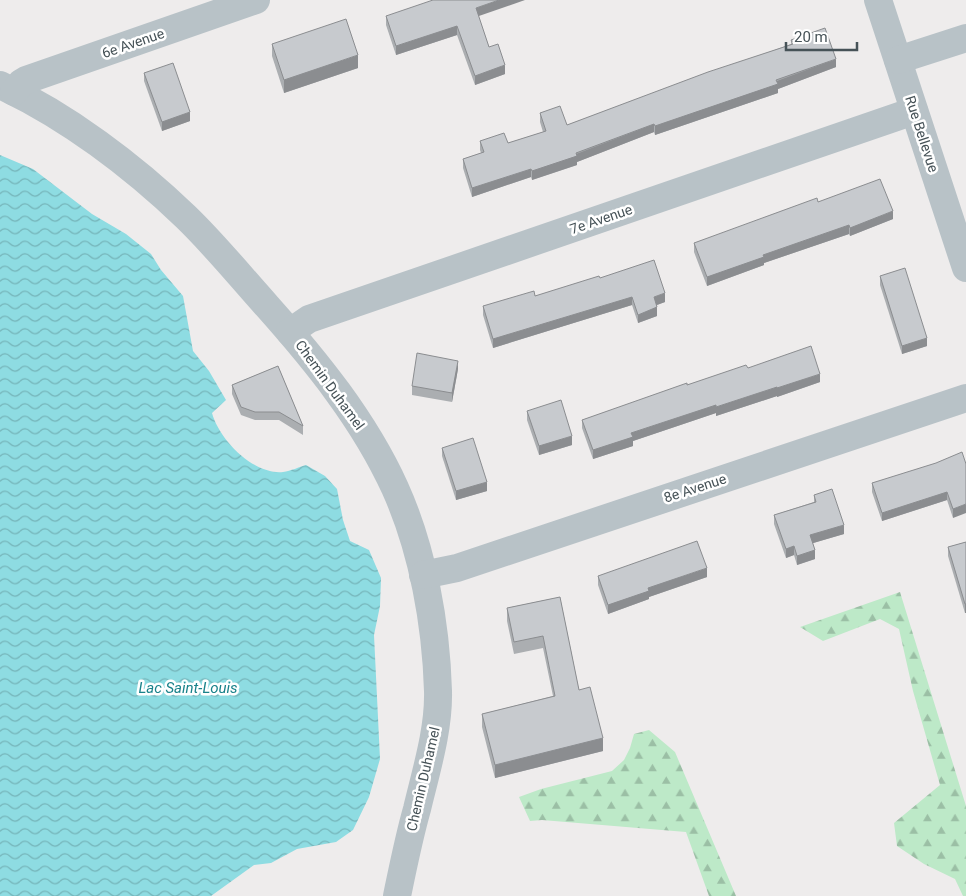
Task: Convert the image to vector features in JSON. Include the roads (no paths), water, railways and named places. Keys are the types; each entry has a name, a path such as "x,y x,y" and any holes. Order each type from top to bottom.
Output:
{"street":[{"name":"6e Avenue","path":"7,89 26,80 256,0"},
{"name":"Rue Bellevue","path":"878,0 966,268"},
{"path":"898,60 966,38"},
{"name":"Chemin Duhamel","path":"7,89 49,112 91,139 155,189 200,232 290,332 344,401 380,458 403,509 423,575 433,624 438,695 428,765 397,896"},
{"name":"7e Avenue","path":"290,332 309,319 914,111"},
{"name":"8e Avenue","path":"423,575 457,568 966,398"}],"water":[{"name":"Lac Saint-Louis","path":"0,155 33,169 92,214 126,234 151,254 161,270 183,296 193,351 209,371 226,400 212,413 222,434 249,462 260,468 283,472 306,465 325,476 337,489 343,520 350,541 369,550 381,578 380,606 374,635 380,759 369,797 353,830 336,842 297,849 271,863 254,865 211,896 0,896"}]}
